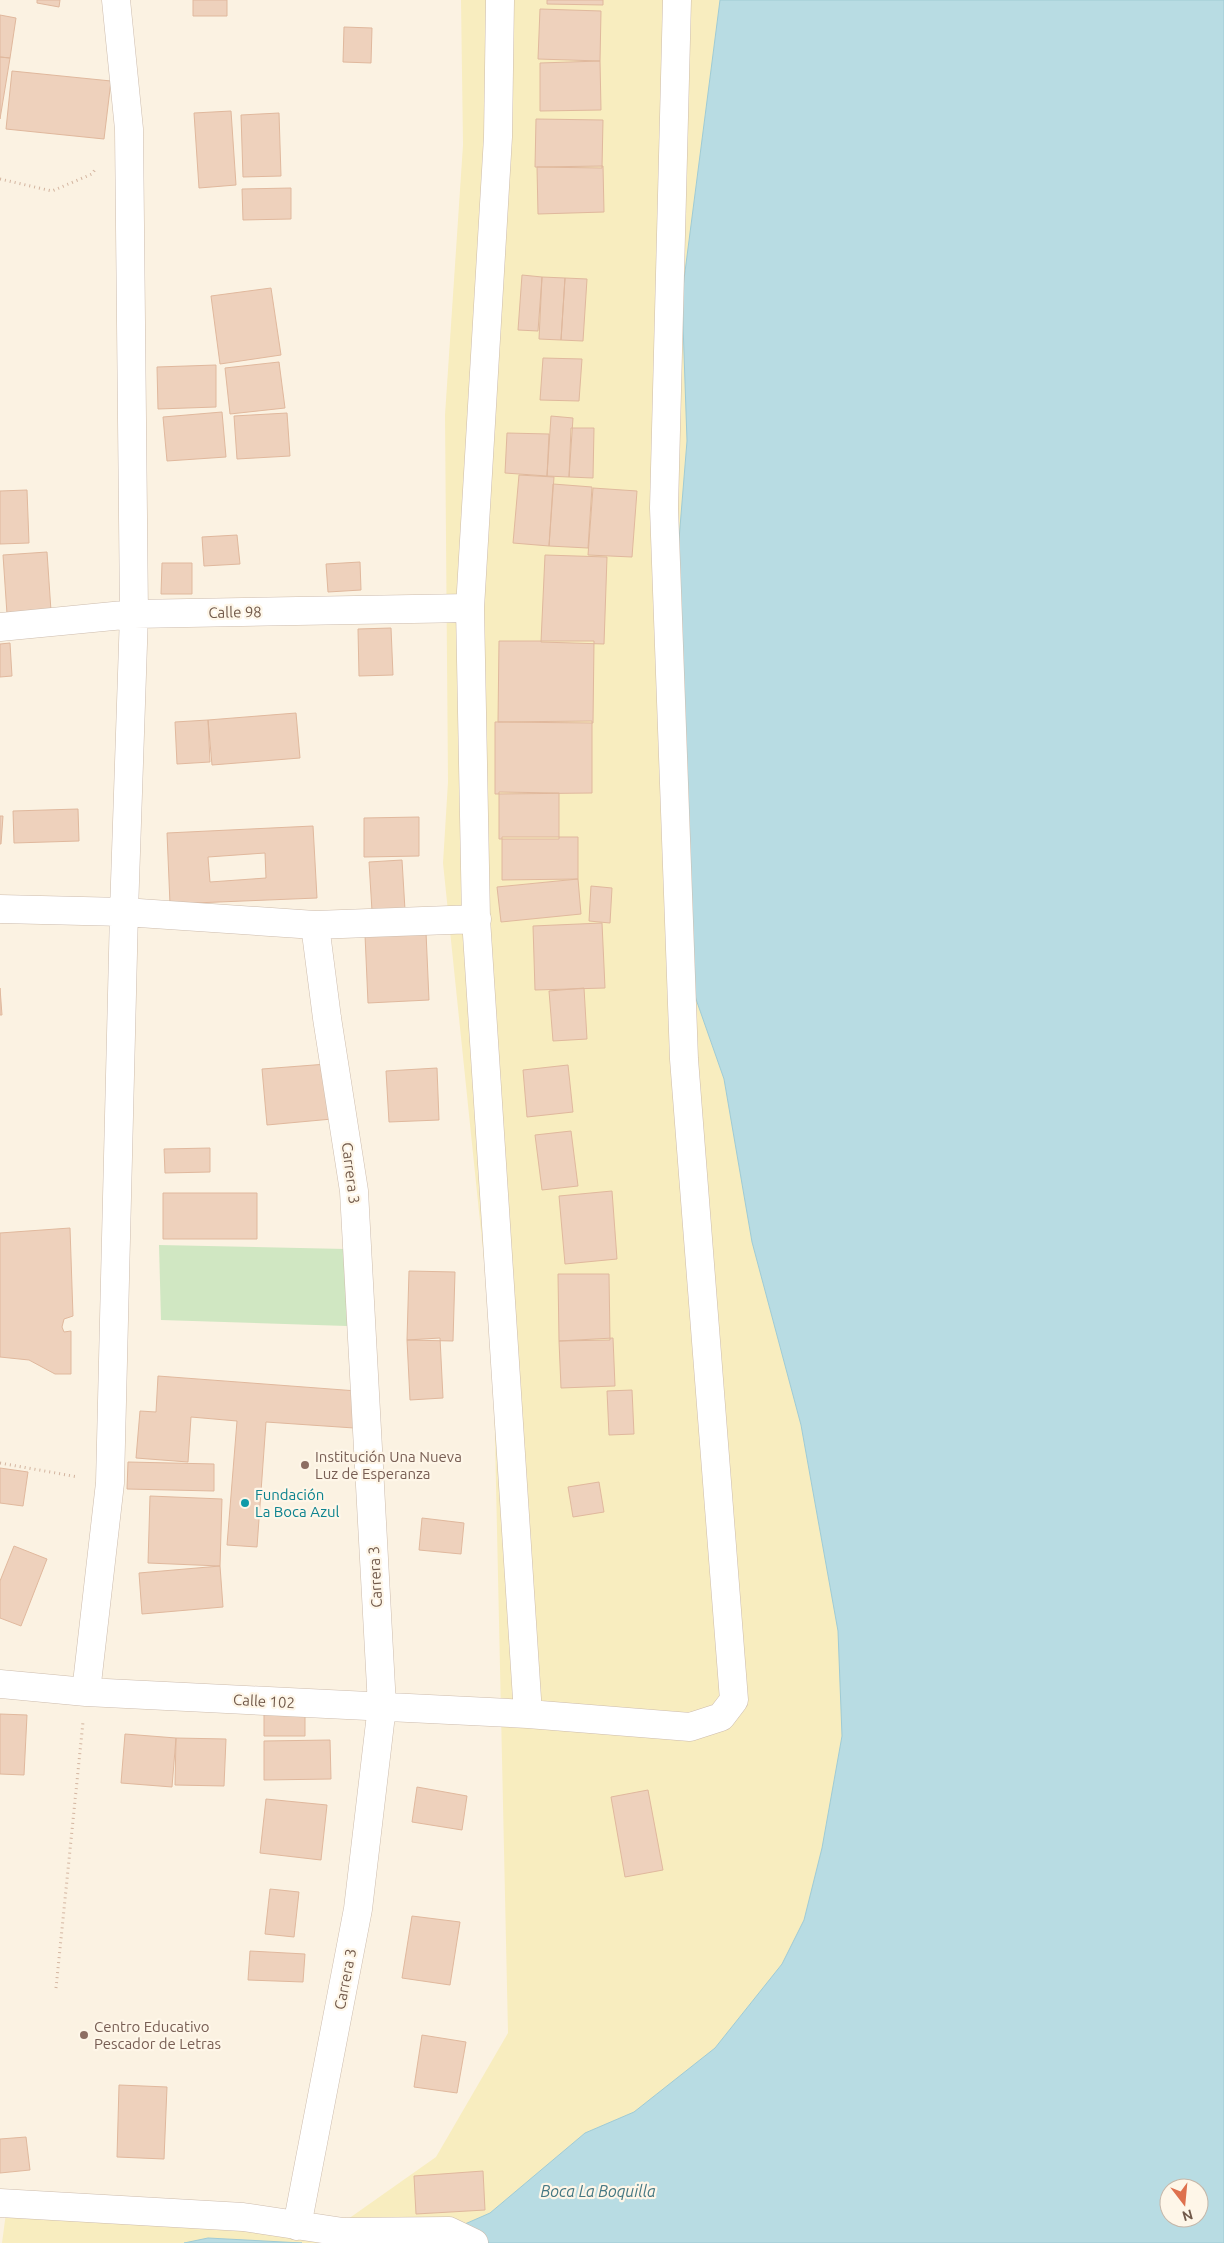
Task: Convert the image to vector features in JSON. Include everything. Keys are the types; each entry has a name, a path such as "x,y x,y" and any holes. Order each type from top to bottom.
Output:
{"street":[{"path":"86,1692 110,1482 124,912 134,614 129,129 116,0"},
{"path":"500,0 498,137 470,608 477,920 528,1714"},
{"name":"Calle 102","path":"0,1684 86,1692 528,1714 690,1728 722,1717 734,1700 684,1059 664,508 677,0"},
{"name":"Calle 98","path":"0,627 134,614 470,608"},
{"path":"0,909 124,912 315,925 477,920"},
{"name":"Carrera 3","path":"297,2226 358,1909 382,1706 354,1192 327,1018 315,925"},
{"path":"0,2204 244,2218 343,2232 449,2230 474,2243"}],"path":[{"path":"0,179 52,191 92,174 98,166"},
{"path":"0,1463 110,1482"},
{"path":"56,1988 86,1692"}],"green space":[{"path":"159,1245 346,1249 347,1326 161,1320"}],"sand":[{"path":"461,0 720,0 682,295 687,441 675,589 670,925 724,1079 752,1242 801,1425 838,1631 842,1736 822,1848 804,1920 782,1964 715,2048 634,2112 585,2133 490,2213 449,2231 390,2243 302,2243 209,2238 184,2243 2,2243 6,2213 324,2236 436,2157 508,2033 493,1347 443,863 448,782 445,415 463,145"}],"water":[{"name":"Boca La Boquilla","path":"720,0 1224,0 1224,2243 390,2243 449,2231 490,2213 585,2133 634,2112 715,2048 782,1964 804,1920 822,1848 842,1736 838,1631 801,1425 752,1242 724,1079 670,925 675,589 687,441 682,295"},
{"path":"208,2238 302,2243 184,2243"}],"building":[{"path":"37,0 60,0 59,7 37,3"},
{"path":"193,0 227,0 227,16 193,16"},
{"path":"547,0 603,0 603,5 547,4"},
{"path":"540,9 601,11 600,61 538,59"},
{"path":"0,15 16,18 10,58 0,57"},
{"path":"344,27 372,28 371,63 343,62"},
{"path":"0,57 10,58 0,119"},
{"path":"600,61 601,110 540,111 540,63"},
{"path":"12,71 111,81 104,139 6,129"},
{"path":"231,111 236,185 199,188 194,113"},
{"path":"279,113 281,176 243,177 241,115"},
{"path":"536,119 603,120 602,168 535,167"},
{"path":"603,166 604,212 538,214 537,167"},
{"path":"291,188 291,219 243,220 242,189"},
{"path":"522,275 542,277 538,331 518,330"},
{"path":"542,277 565,278 561,340 539,339"},
{"path":"565,278 587,279 583,341 561,340"},
{"path":"271,288 281,355 220,364 211,296"},
{"path":"543,358 582,359 579,401 540,400"},
{"path":"279,362 285,408 230,414 225,368"},
{"path":"216,365 216,407 158,409 157,367"},
{"path":"222,412 226,457 167,461 163,417"},
{"path":"287,413 290,456 237,459 234,416"},
{"path":"551,416 573,418 569,477 547,476"},
{"path":"571,428 594,428 593,478 569,477"},
{"path":"507,433 549,434 547,476 505,473"},
{"path":"519,475 554,477 549,546 513,543"},
{"path":"553,484 592,487 588,548 549,546"},
{"path":"593,488 637,491 632,557 588,555"},
{"path":"27,490 29,543 0,544 0,491"},
{"path":"237,535 240,564 204,566 202,537"},
{"path":"47,552 51,611 7,614 3,555"},
{"path":"545,555 607,557 604,644 541,642"},
{"path":"360,562 361,590 328,592 326,564"},
{"path":"162,563 192,563 192,594 161,594"},
{"path":"391,628 393,675 359,676 358,629"},
{"path":"499,641 594,641 593,723 498,722"},
{"path":"10,643 12,676 0,677 0,644"},
{"path":"296,713 300,758 212,765 208,720"},
{"path":"208,720 210,762 177,764 175,722"},
{"path":"592,721 592,793 495,794 495,722"},
{"path":"499,792 559,793 559,839 499,839"},
{"path":"78,809 79,841 14,843 13,811"},
{"path":"0,816 3,816 1,844 0,844"},
{"path":"419,817 419,856 364,857 364,818"},
{"path":"313,826 317,898 170,904 167,833","holes":["265,853 266,878 210,882 208,857"]},
{"path":"502,837 578,837 578,879 502,880"},
{"path":"402,860 405,910 372,911 369,862"},
{"path":"578,879 581,914 501,922 497,887"},
{"path":"591,886 612,888 610,923 589,921"},
{"path":"602,923 605,988 535,990 533,926"},
{"path":"426,932 429,1000 368,1003 365,935"},
{"path":"0,988 2,1015 0,1015"},
{"path":"584,988 587,1039 553,1041 549,991"},
{"path":"327,1064 332,1119 267,1125 262,1069"},
{"path":"568,1065 573,1112 527,1117 523,1070"},
{"path":"437,1068 439,1120 389,1122 386,1071"},
{"path":"571,1131 578,1186 542,1190 535,1135"},
{"path":"210,1148 210,1172 165,1173 164,1149"},
{"path":"612,1191 617,1259 565,1264 559,1196"},
{"path":"163,1193 257,1193 257,1239 163,1239"},
{"path":"70,1228 73,1316 64,1319 62,1327 64,1332 71,1331 71,1374 55,1374 29,1360 0,1357 0,1233"},
{"path":"409,1271 455,1272 453,1341 407,1340"},
{"path":"558,1274 609,1274 610,1340 559,1341"},
{"path":"440,1338 443,1398 410,1400 407,1340"},
{"path":"613,1338 615,1386 561,1388 559,1341"},
{"name":"Fundación La Boca Azul","path":"158,1376 357,1391 354,1428 266,1422 257,1547 227,1545 237,1421 191,1417 188,1462 136,1458 140,1411 156,1412"},
{"path":"632,1390 634,1434 609,1435 607,1391"},
{"path":"128,1462 214,1464 214,1491 127,1489"},
{"path":"0,1468 28,1472 23,1506 0,1503"},
{"path":"599,1482 604,1512 573,1517 568,1487"},
{"path":"150,1496 222,1499 220,1566 148,1563"},
{"path":"422,1518 464,1523 461,1554 419,1550"},
{"path":"14,1546 47,1559 21,1626 0,1618 0,1581"},
{"path":"220,1566 223,1607 142,1614 139,1573"},
{"path":"264,1704 305,1711 305,1736 264,1736"},
{"path":"0,1714 27,1715 24,1775 0,1774"},
{"path":"125,1734 176,1738 172,1787 121,1783"},
{"path":"176,1738 226,1739 224,1786 175,1785"},
{"path":"330,1740 331,1779 264,1780 264,1741"},
{"path":"417,1787 467,1796 462,1830 412,1822"},
{"path":"648,1790 663,1870 625,1877 611,1797"},
{"path":"266,1799 327,1805 321,1860 260,1853"},
{"path":"270,1889 299,1892 294,1937 265,1934"},
{"path":"412,1916 460,1922 450,1985 402,1978"},
{"path":"250,1951 305,1954 303,1982 248,1980"},
{"path":"422,2035 466,2042 457,2093 414,2087"},
{"path":"119,2085 167,2087 164,2159 117,2157"},
{"path":"26,2137 30,2170 0,2173 0,2139"},
{"path":"483,2171 485,2210 416,2214 414,2176"}],"place":[{"name":"Institución Una Nueva Luz de Esperanza","path":"305,1465"},
{"name":"Fundación La Boca Azul","path":"245,1503"},
{"name":"Centro Educativo Pescador de Letras","path":"84,2035"}]}
